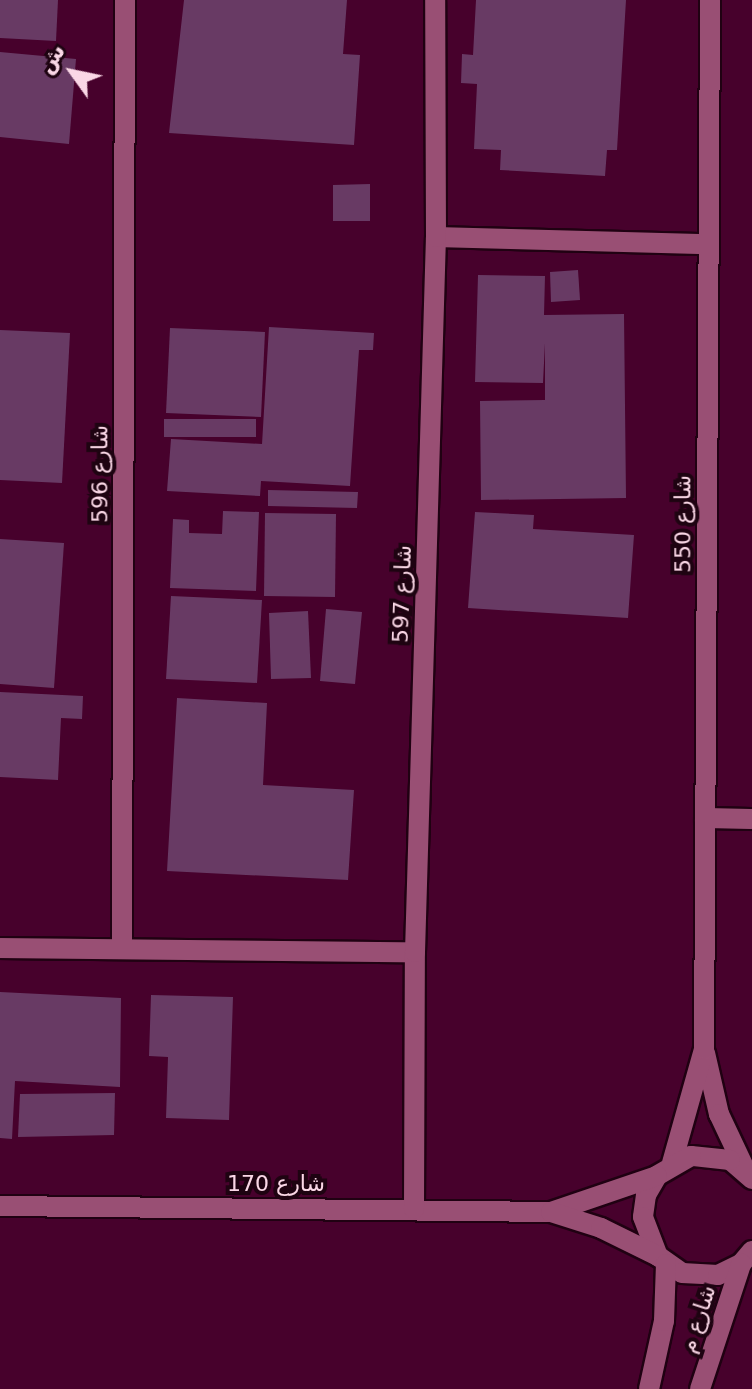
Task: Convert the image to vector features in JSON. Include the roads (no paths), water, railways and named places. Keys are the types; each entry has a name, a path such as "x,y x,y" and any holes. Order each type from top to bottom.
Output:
{"street":[{"name":"شارع 596","path":"122,947 125,0"},
{"name":"شارع 597","path":"414,1209 415,952 436,237 435,0"},
{"name":"شارع 550","path":"710,0 704,1049 719,1114 750,1176"},
{"path":"436,237 708,244"},
{"path":"705,818 752,819"},
{"path":"0,948 415,952"},
{"name":"شارع 550","path":"662,1260 643,1217 665,1170 704,1049"},
{"name":"شارع 170","path":"551,1212 711,1155 750,1176"},
{"name":"شارع 170","path":"0,1206 551,1212 601,1228 700,1276 748,1256"},
{"name":"شارع م","path":"700,1389 748,1256"},
{"name":"شارع م","path":"649,1389 664,1321 662,1260"}]}
